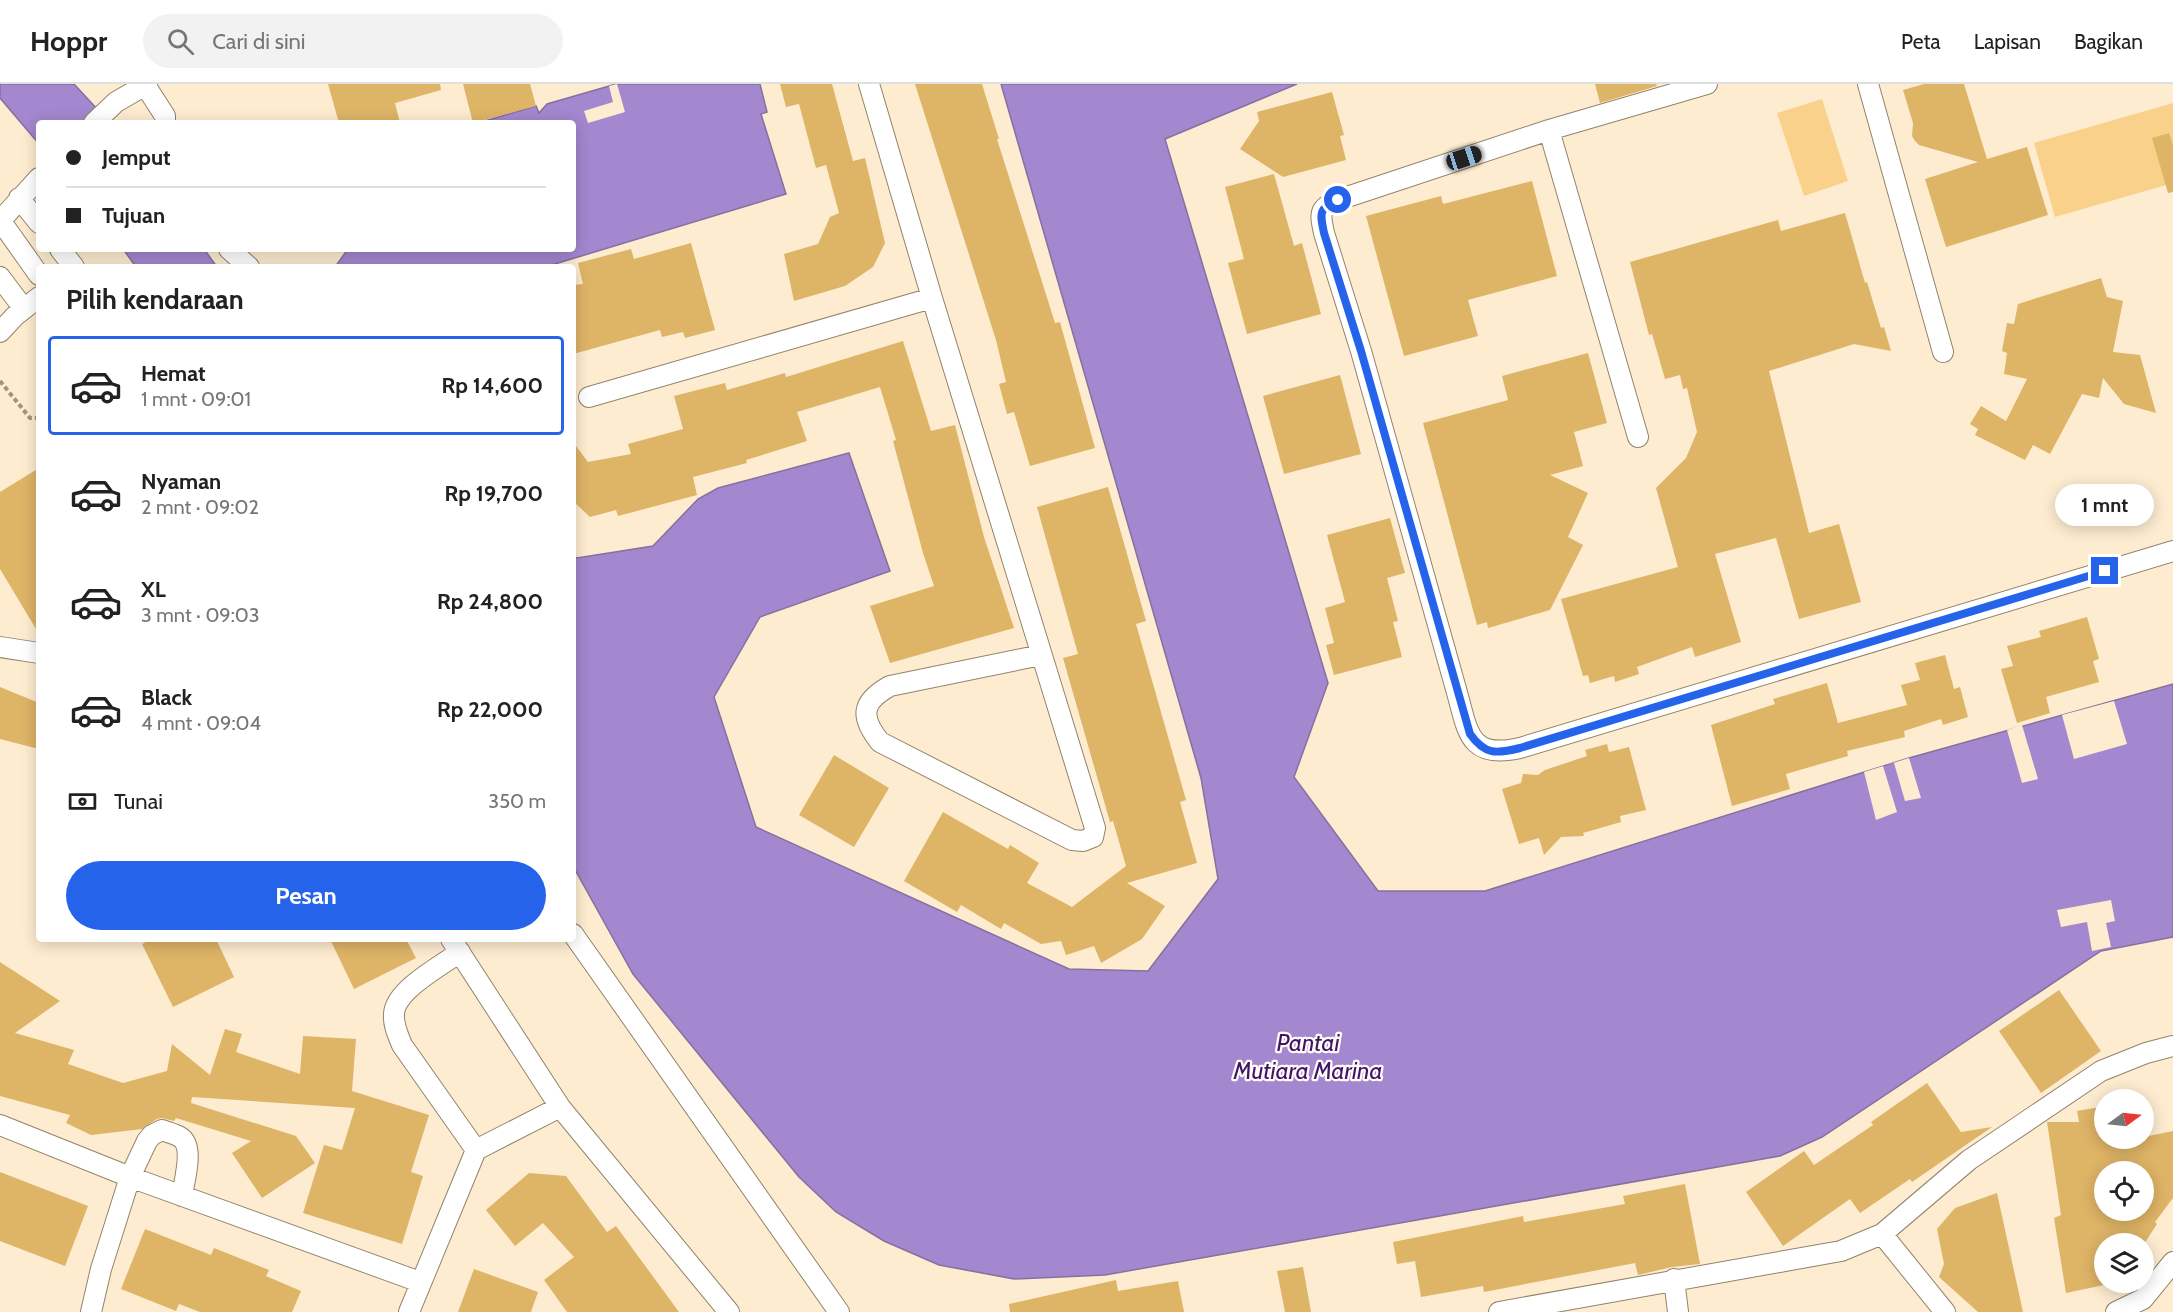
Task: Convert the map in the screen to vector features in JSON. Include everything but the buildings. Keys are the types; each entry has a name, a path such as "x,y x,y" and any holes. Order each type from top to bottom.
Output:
{"street":[{"path":"99,118 116,102 146,84 165,120"},
{"path":"869,84 932,298 1095,828 1093,837 1083,841 1072,840 880,741 869,728 865,716 867,705 879,692 890,686 1041,655"},
{"path":"1707,84 1549,130 1338,200 1324,208 1321,217 1463,711 1470,734 1484,749 1502,752 1520,748 2173,551"},
{"path":"1868,84 1943,352"},
{"path":"1549,130 1638,437"},
{"path":"36,181 0,221 36,271"},
{"path":"19,198 36,219"},
{"path":"0,241 36,287"},
{"path":"62,252 72,264"},
{"path":"232,252 246,264"},
{"path":"0,277 26,307"},
{"path":"0,297 26,307"},
{"path":"589,397 932,298"},
{"path":"0,332 26,307"},
{"path":"0,646 36,652"},
{"path":"576,938 839,1312"},
{"path":"476,1150 402,1045 395,1027 393,1013 398,1001 407,990 456,946 560,1107 729,1312"},
{"path":"1499,1312 1841,1251 1882,1234 1969,1160 2101,1071 2146,1053 2173,1046"},
{"path":"409,1312 476,1150 560,1107"},
{"path":"0,1125 130,1177 420,1282"},
{"path":"91,1312 101,1269 130,1177 147,1141 152,1135 162,1130 180,1137 187,1144 188,1156 182,1196"},
{"path":"1882,1234 1945,1312"},
{"path":"2116,1312 2143,1299 2173,1262"},
{"path":"1674,1279 1678,1312"}],"path":[{"path":"0,381 30,418 36,418"}],"shaded area":[{"path":"1822,99 1848,181 1804,196 1777,113"},
{"path":"2173,103 2173,183 2055,217 2034,143"}],"water":[{"path":"0,84 74,84 107,120 36,120 36,140 0,98"},
{"path":"616,84 760,84 767,112 761,114 786,194 555,264 337,264 346,252 576,252 576,120 488,120 536,106 539,113 547,104"},
{"name":"Pantai Mutiara Marina","path":"1001,84 1297,84 1165,139 1328,683 1294,777 1378,891 1485,891 1909,758 2173,684 2173,937 2101,951 1822,1137 1780,1156 1105,1275 1014,1279 939,1265 884,1241 836,1212 799,1177 633,974 576,871 576,558 653,546 698,499 718,488 849,453 890,571 760,617 714,697 756,827 1069,969 1148,971 1218,879 1201,778"},
{"path":"125,252 206,252 215,264 134,264"}],"pier":[{"path":"617,84 625,112 588,123 584,111 613,102 609,86"},
{"path":"2114,701 2127,744 2074,759 2062,715"},
{"path":"2022,725 2038,779 2022,783 2007,730"},
{"path":"1909,758 1921,798 1905,801 1894,763 1885,765"},
{"path":"1883,766 1897,812 1876,820 1864,772"},
{"path":"2111,900 2115,921 2106,923 2111,947 2092,951 2087,922 2061,927 2057,910"}],"route":[{"path":"1338,200 1322,211 1324,233 1361,351 1456,689 1470,734 1484,749 1502,752 1520,748 2105,571"}]}
